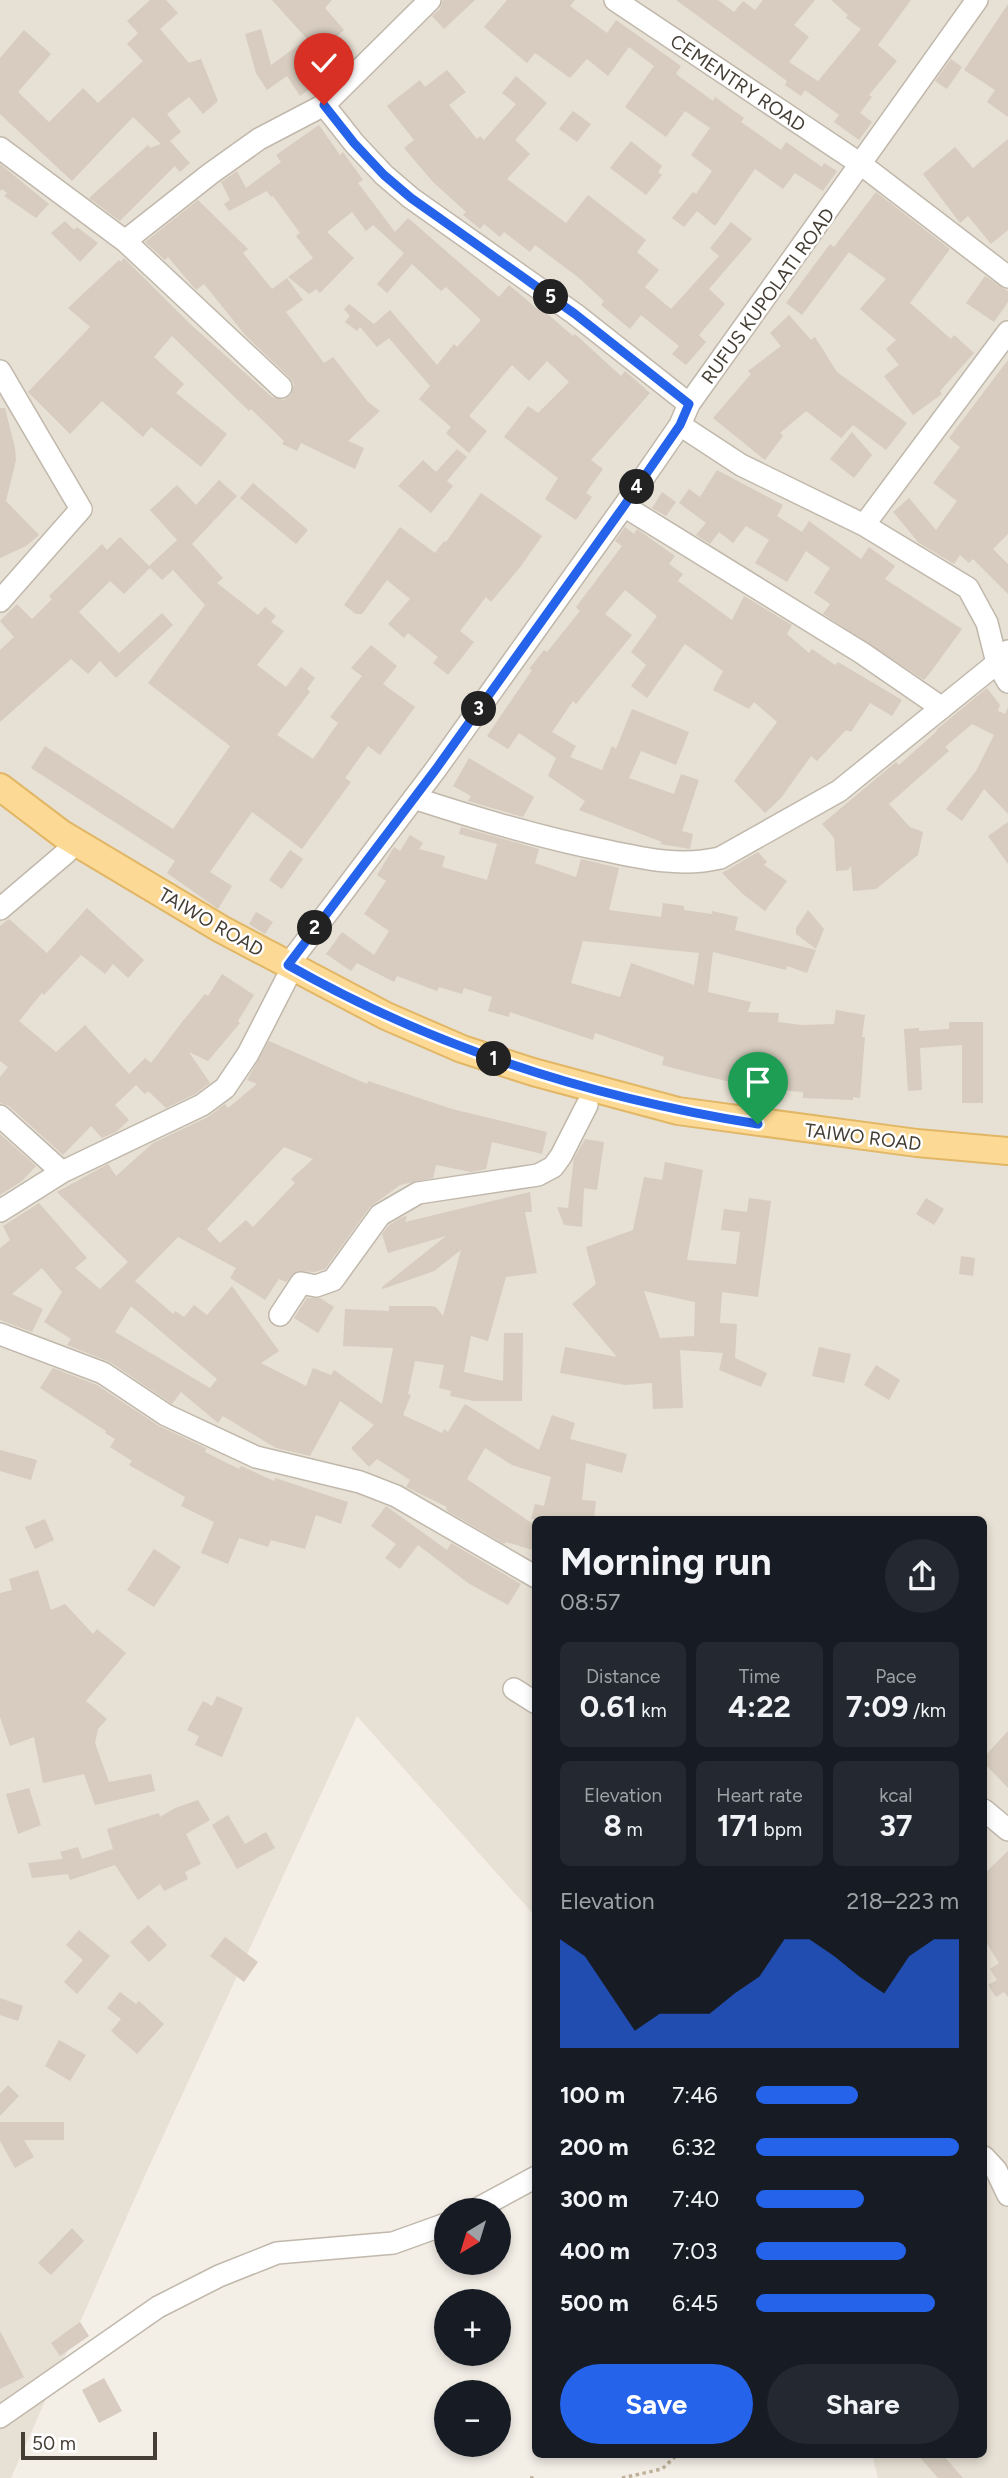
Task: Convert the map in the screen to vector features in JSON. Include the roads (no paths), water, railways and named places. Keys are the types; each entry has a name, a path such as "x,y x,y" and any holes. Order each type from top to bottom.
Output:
{"main road":[{"name":"TAIWO ROAD","path":"0,787 62,834 221,929 374,1026 462,1064 587,1105 760,1140 1008,1168"},
{"name":"TAIWO ROAD","path":"0,808 37,835 287,972 462,1049 533,1072 678,1111 916,1143 1008,1151"}],"street":[{"path":"125,240 259,139 324,105 430,0"},
{"name":"CEMENTRY ROAD","path":"615,0 862,165 1008,277"},
{"name":"RUFUS KUPOLATI ROAD","path":"0,1211 62,1172 192,1110 225,1088 248,1054 287,972 624,506 680,425 689,404 862,165 977,0"},
{"path":"324,105 354,143 384,175 411,198 575,314 689,404"},
{"path":"0,148 125,240 281,387"},
{"path":"864,525 1008,332"},
{"path":"0,370 81,509 0,601"},
{"path":"680,425 741,465 864,525 968,588 1002,657 1008,682"},
{"path":"624,506 862,653 942,708"},
{"path":"414,798 542,838 652,860 698,864 720,858 839,791 1002,657"},
{"path":"0,909 67,852"},
{"path":"280,1315 301,1283 316,1286 333,1280 380,1214 418,1193 538,1175 553,1167 587,1105"},
{"path":"0,1116 62,1172"},
{"path":"0,1334 103,1373 166,1415 256,1457 360,1482 396,1496 532,1575"},
{"path":"514,1689 532,1700"},
{"path":"987,1812 1008,1830"},
{"path":"987,2160 996,2170 1008,2194"},
{"path":"498,2198 532,2180"},
{"path":"0,2417 158,2307 219,2276 277,2253 393,2243 434,2228"}]}
